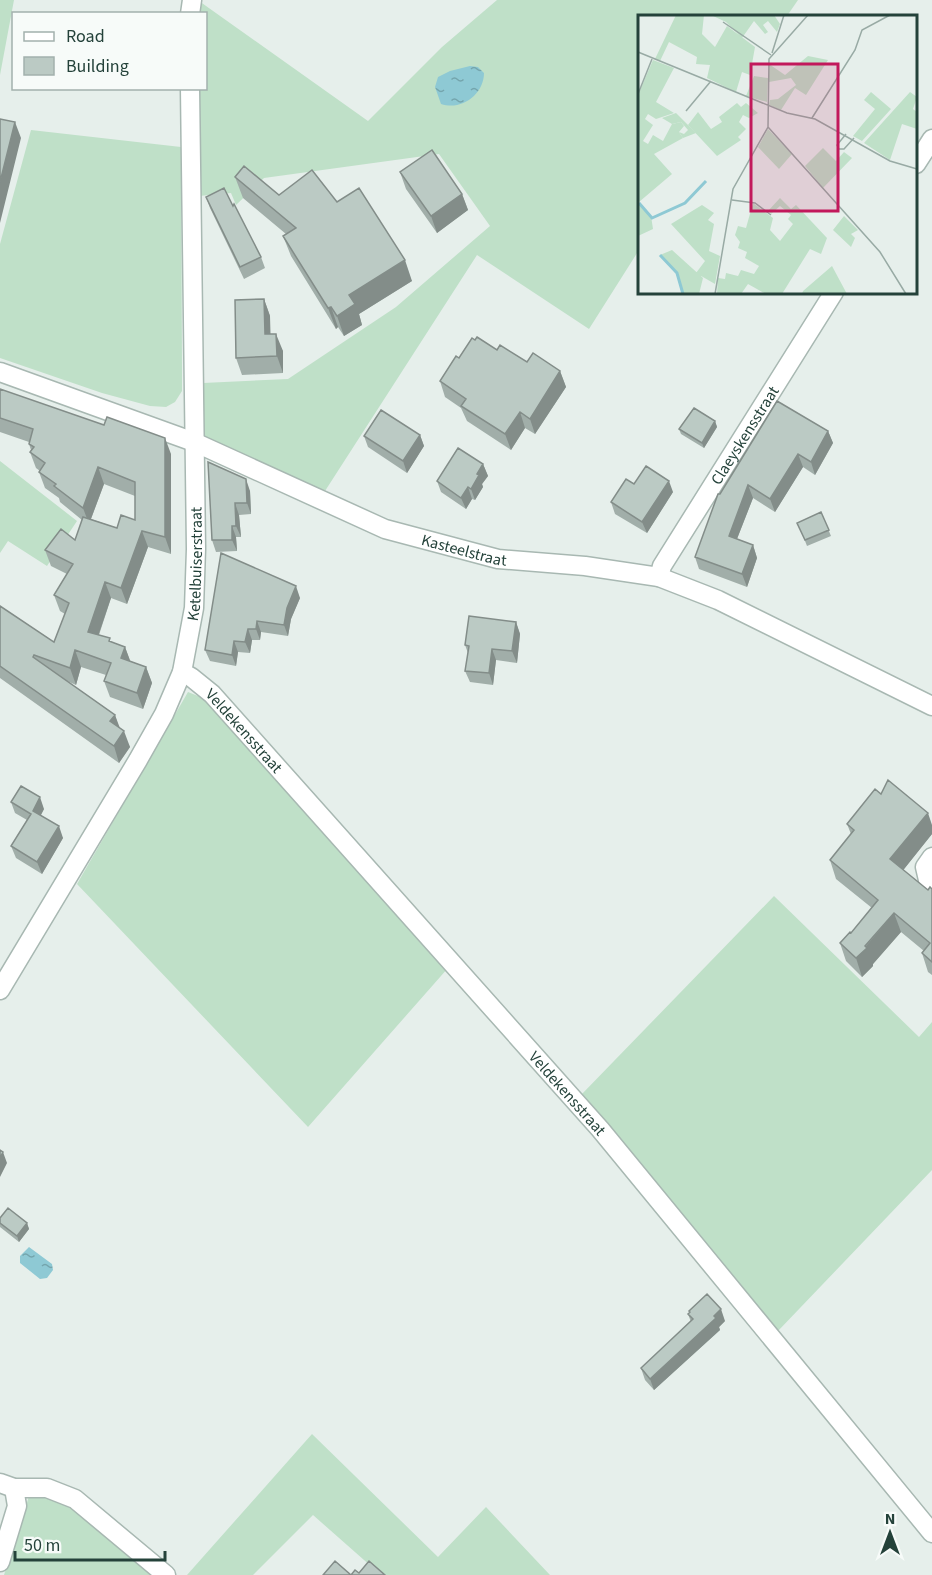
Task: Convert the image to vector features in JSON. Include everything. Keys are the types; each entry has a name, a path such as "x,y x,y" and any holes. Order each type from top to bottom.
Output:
{"street":[{"name":"Ketelbuiserstraat","path":"0,990 138,760 164,714 182,672 194,608 196,549 190,90"},
{"path":"917,161 932,138"},
{"name":"Claeyskensstraat","path":"659,577 662,566 674,546 833,294"},
{"name":"Kasteelstraat","path":"0,372 194,442 386,529 498,559 585,566 659,577 718,600 932,706"},
{"name":"Veldekensstraat","path":"182,672 212,694 600,1128 932,1533"},
{"path":"932,857 925,867 932,890"},
{"path":"0,1562 18,1506 7,1486"},
{"path":"7,1486 47,1488 75,1499 166,1575"}],"green space":[{"path":"0,0 14,0 0,75"},
{"path":"497,0 798,0 788,15 638,15 638,252 589,329 477,255 325,491 202,438 203,383 288,379 396,307 490,226 439,154 264,178 236,205 231,193 199,196 199,90 207,90 207,12 199,12 199,1 368,121 442,47"},
{"path":"31,130 181,147 182,391 175,402 166,407 150,406 102,393 0,358 0,244"},
{"path":"0,461 77,521 47,566 8,541 0,553"},
{"path":"188,692 203,698 448,968 308,1127 77,884"},
{"path":"774,896 919,1037 932,1022 932,1170 778,1331 582,1094"},
{"path":"312,1434 438,1557 486,1507 550,1575 381,1575 313,1515 253,1575 187,1575"},
{"path":"30,1493 60,1499 157,1575 4,1575"}],"water":[{"path":"470,66 478,67 484,73 483,81 476,94 457,105 441,104 435,87 438,77"},
{"path":"29,1247 52,1264 53,1270 47,1278 40,1279 20,1263 20,1256"}],"building":[{"path":"0,119 15,122 0,182"},
{"path":"432,150 462,194 431,216 400,172"},
{"path":"244,166 279,195 312,170 337,202 359,188 405,260 349,295 355,304 337,316 331,307 328,308 283,236 296,228 235,177"},
{"path":"224,188 261,257 240,267 206,197"},
{"path":"264,299 265,334 276,334 277,356 236,358 235,300"},
{"path":"477,337 497,350 500,345 527,362 533,353 560,371 530,419 520,412 505,434 461,406 466,399 440,381 456,356 459,358 472,338 475,340"},
{"path":"0,389 104,425 107,417 165,438 165,537 142,531 121,588 105,582 88,632 110,638 109,641 125,647 121,658 146,667 137,693 104,681 111,663 75,650 70,668 34,655 33,657 115,715 110,721 124,731 114,746 0,666 0,606 54,642 69,603 54,595 73,564 45,550 61,529 75,540 83,517 117,528 121,515 135,520 135,482 98,467 83,508 39,472 45,463 30,452 34,447 29,444 33,429 0,418"},
{"path":"777,401 828,431 811,462 798,454 770,499 748,485 729,536 753,545 742,574 695,557 718,494"},
{"path":"694,408 715,421 702,443 679,429"},
{"path":"381,410 420,435 403,461 364,436"},
{"path":"458,448 483,464 471,489 468,487 461,498 437,481"},
{"path":"208,462 246,479 247,503 235,503 236,526 232,526 232,540 212,540"},
{"path":"646,466 669,481 642,522 611,502 626,479 634,484"},
{"path":"821,512 829,530 805,540 797,523"},
{"path":"221,553 296,586 287,608 284,625 257,621 256,629 248,629 245,642 234,641 232,655 205,650"},
{"path":"469,616 516,622 512,651 492,649 489,673 465,671 469,646 465,645"},
{"path":"888,780 928,813 890,859 928,890 930,887 932,889 932,962 922,953 930,943 894,913 865,946 867,948 856,958 840,943 878,900 830,860 854,830 847,824 875,789 881,794"},
{"path":"21,786 40,797 33,811 59,826 37,862 11,846 31,814 11,802"},
{"path":"8,1208 27,1223 17,1236 0,1223 0,1218"},
{"path":"707,1294 721,1309 714,1316 716,1318 650,1379 641,1368 693,1319 688,1314 689,1311"},
{"path":"335,1561 351,1575 323,1575"},
{"path":"369,1561 385,1575 351,1575 355,1570 359,1573"}]}
